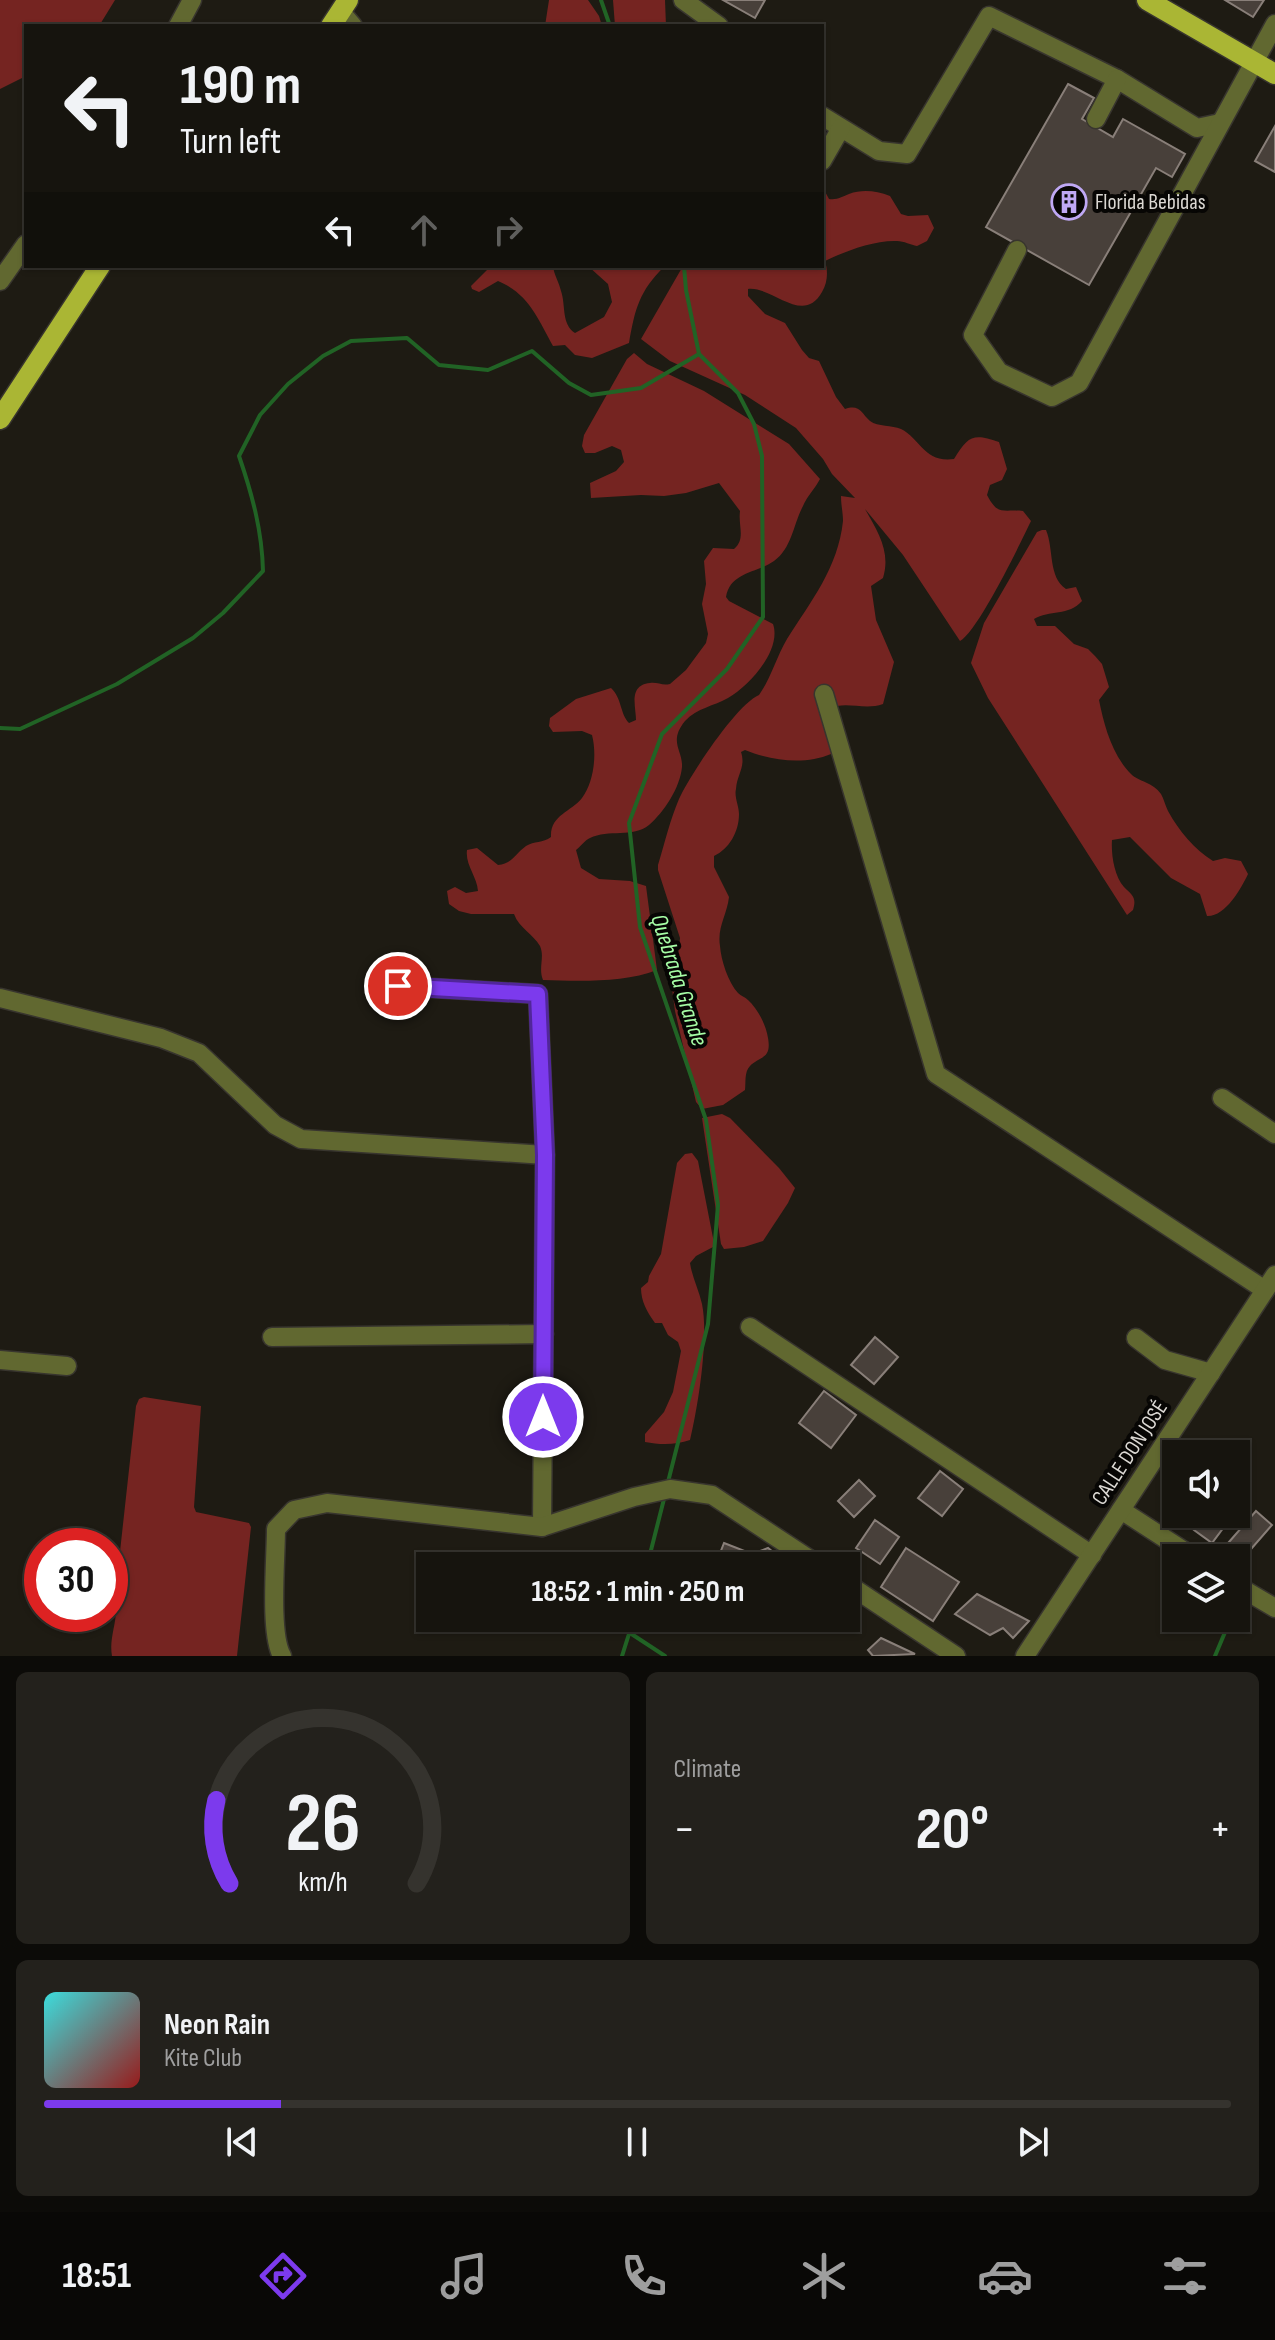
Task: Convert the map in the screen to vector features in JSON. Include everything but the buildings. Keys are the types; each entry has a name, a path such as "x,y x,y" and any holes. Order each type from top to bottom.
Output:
{"main road":[{"path":"1147,0 1275,74"},
{"path":"0,419 99,268"}],"street":[{"path":"179,24 192,0"},
{"path":"683,0 716,24"},
{"path":"824,117 879,151 907,154 989,16 1117,79 1197,128 1220,123"},
{"path":"1017,250 973,335 999,372 1052,397 1079,383 1275,24"},
{"path":"1096,119 1117,79"},
{"path":"824,158 841,128"},
{"path":"0,281 24,247"},
{"path":"824,694 936,1074 1270,1282"},
{"path":"398,986 538,994 545,1155 542,1527"},
{"path":"2,1002 161,1038 199,1053 275,1125 301,1139 545,1155"},
{"path":"1222,1098 1275,1134"},
{"name":"CALLE DON JOSÉ","path":"1025,1656 1270,1282"},
{"path":"750,1327 1092,1555"},
{"path":"272,1337 544,1334"},
{"path":"1136,1338 1165,1360 1211,1373"},
{"path":"0,1360 67,1366"},
{"path":"282,1656 278,1648 276,1608 276,1529 294,1510 327,1503 542,1527 670,1489 712,1495 799,1552"},
{"path":"1121,1510 1173,1544"},
{"path":"860,1592 956,1656"},
{"path":"1250,1593 1275,1608"}],"shaded area":[{"path":"0,0 115,0 100,24 24,24 24,77 0,89"},
{"path":"549,0 588,0 601,24 545,24"},
{"path":"613,0 665,0 666,24 615,24"},
{"path":"824,190 829,199 864,191 890,196 901,214 928,215 934,228 927,241 917,246 900,241 879,242 825,261 827,276 824,288 814,302 806,305 787,302 758,290 748,289 748,296 765,314 785,323 809,358 819,361 845,409 857,408 873,423 901,429 929,454 944,459 954,459 972,438 999,442 1007,469 1002,480 990,485 987,495 998,509 1023,511 1031,521 987,605 960,641 903,555 865,509 882,542 885,559 883,578 871,586 876,620 894,662 883,704 842,705 829,709 834,747 831,754 810,760 788,760 745,750 741,752 742,766 736,792 737,827 729,844 714,856 714,867 729,897 720,946 731,983 758,1013 769,1045 766,1054 748,1068 745,1090 723,1105 702,1109 696,1102 675,1011 671,981 676,978 680,938 658,865 685,788 727,726 759,695 787,639 829,569 836,554 843,521 841,496 855,498 796,428 745,395 670,361 641,339 682,268 824,268"},
{"path":"489,268 554,268 566,319 575,333 604,317 612,302 608,284 590,268 663,268 649,284 640,301 629,343 592,358 575,355 565,345 553,346 532,308 509,286 498,281 479,292 471,286"},
{"path":"634,353 647,364 704,391 789,444 820,479 805,502 780,556 738,578 726,597 773,624 773,645 762,666 736,692 695,713 680,728 677,740 682,761 681,775 666,806 655,820 636,831 597,835 576,850 581,868 599,879 630,881 646,886 657,970 616,979 543,980 540,946 514,914 459,911 449,904 447,891 455,887 466,893 478,891 467,850 477,848 498,865 510,861 526,846 551,837 557,819 586,791 592,776 594,751 592,735 582,731 553,732 549,726 550,718 576,699 611,688 629,723 636,720 635,697 639,688 650,683 670,684 686,670 706,643 708,634 702,604 706,584 704,561 713,548 734,549 741,537 740,511 719,483 664,496 591,498 590,483 616,471 624,462 621,450 612,446 595,453 585,453 582,446 584,435 627,359"},
{"path":"1046,530 1056,577 1066,589 1076,587 1082,601 1071,609 1034,619 1037,626 1055,626 1074,644 1088,649 1102,664 1109,687 1099,700 1101,710 1110,739 1124,766 1134,777 1158,790 1177,826 1200,851 1213,861 1225,858 1241,861 1248,874 1232,901 1214,915 1207,916 1200,894 1171,878 1130,837 1112,840 1118,877 1134,899 1133,910 1127,915 988,698 971,663 984,623 1037,532"},
{"path":"722,1114 730,1118 795,1188 763,1241 724,1249 702,1118"},
{"path":"692,1153 698,1161 714,1243 713,1247 690,1263 704,1318 699,1391 690,1440 674,1444 651,1443 645,1442 645,1434 664,1412 673,1392 681,1351 678,1342 668,1335 662,1323 655,1323 649,1315 641,1288 648,1282 661,1254 677,1163 685,1154"},
{"path":"144,1397 201,1406 196,1512 249,1523 251,1527 237,1656 112,1656 113,1632 128,1632 128,1528 123,1528 139,1399"}],"waterway":[{"name":"Quebrada Grande","path":"601,0 609,24"},
{"name":"Quebrada Grande","path":"668,1482 708,1324 718,1205 706,1120 640,927 629,823 662,734 727,669 763,617 762,456 754,424 738,393 699,354 684,268"},
{"path":"0,728 20,729 117,684 193,638 223,613 263,571 256,512 239,456 260,415 288,384 323,356 351,341 407,338 439,365 488,370 532,351 569,383 591,395 641,388 699,354"},
{"name":"Quebrada Grande","path":"651,1552 665,1495"},
{"name":"Quebrada Grande","path":"622,1656 630,1632"},
{"path":"1215,1656 1225,1632"},
{"path":"630,1633 665,1656"}],"place":[{"name":"Florida Bebidas","path":"1069,202"}],"route":[{"path":"398,986 538,994 545,1155 543,1417"}]}
